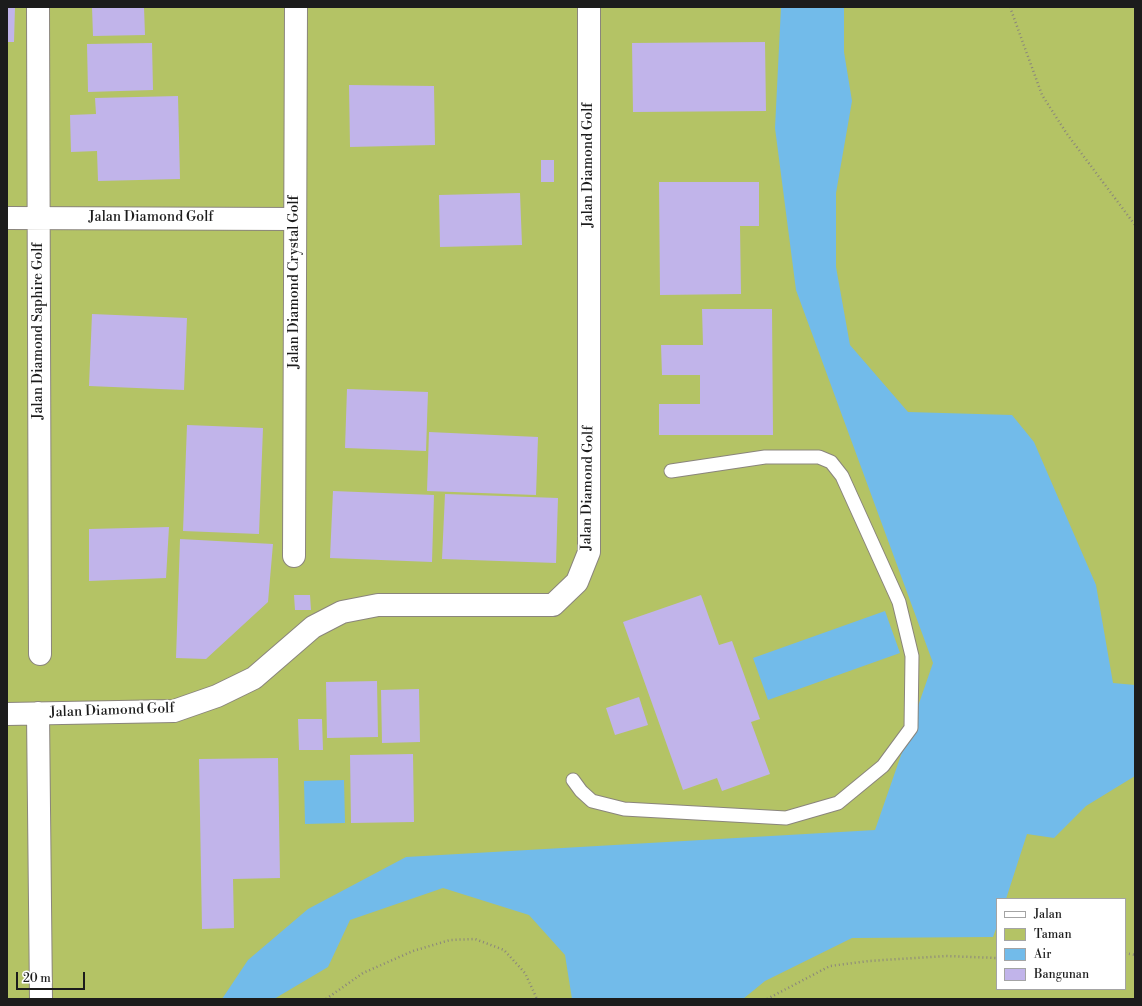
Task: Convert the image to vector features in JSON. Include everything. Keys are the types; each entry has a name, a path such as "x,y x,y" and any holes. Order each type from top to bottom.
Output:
{"street":[{"name":"Jalan Diamond Saphire Golf","path":"38,7 40,654"},
{"name":"Jalan Diamond Crystal Golf","path":"294,556 296,7"},
{"name":"Jalan Diamond Golf","path":"7,714 174,711 217,696 254,678 313,628 342,612 378,605 553,605 577,582 589,552 589,7"},
{"name":"Jalan Diamond Golf","path":"7,218 295,219"},
{"name":"Jalan Diamond Golf","path":"38,714 41,999"}],"lane":[{"path":"573,780 581,791 592,801 624,809 786,818 838,803 883,766 911,728 912,656 899,602 842,476 831,462 818,457 765,457 671,471"}],"path":[{"path":"1010,7 1042,95 1067,134 1135,226"},
{"path":"326,999 363,973 413,951 450,940 475,938 504,950 525,973 537,999"},
{"path":"767,999 830,966 869,961 946,956 996,958"}],"green space":[{"path":"7,7 1135,7 1135,999 7,999"}],"water":[{"path":"781,7 844,7 844,52 852,101 836,193 836,267 850,345 908,412 1012,415 1034,442 1096,585 1113,683 1135,685 1135,776 1086,806 1054,838 1027,834 1006,898 996,898 996,929 993,937 852,938 765,981 743,999 572,999 565,955 529,915 443,888 350,920 328,967 274,999 222,999 248,960 308,909 406,857 875,830 933,663 796,290 775,128"},
{"path":"885,611 900,653 768,700 753,658"},
{"path":"344,780 345,823 305,824 304,781"}],"building":[{"path":"7,7 15,7 14,42 7,42"},
{"path":"92,7 144,7 145,35 93,36"},
{"path":"765,42 766,111 633,112 632,43"},
{"path":"152,43 153,90 88,92 87,44"},
{"path":"349,85 434,86 435,145 350,147"},
{"path":"178,96 180,179 98,181 97,151 71,152 70,115 96,114 95,98"},
{"path":"541,160 554,160 554,182 541,182"},
{"path":"659,182 759,182 759,226 740,226 741,294 660,295"},
{"path":"520,193 522,245 440,247 439,195"},
{"path":"702,309 772,309 773,435 659,435 659,404 700,404 700,375 662,375 661,345 703,345"},
{"path":"92,314 187,318 184,390 89,386"},
{"path":"347,389 428,392 426,451 345,448"},
{"path":"187,425 263,428 259,534 183,531"},
{"path":"429,432 538,437 536,495 427,491"},
{"path":"333,491 434,495 432,562 330,558"},
{"path":"445,494 558,498 556,563 442,559"},
{"path":"169,527 166,578 89,581 89,529"},
{"path":"180,539 273,544 268,602 206,659 176,658"},
{"path":"294,595 310,595 311,610 295,610"},
{"path":"701,595 719,645 732,641 760,719 751,722 770,774 722,791 717,778 683,790 623,622"},
{"path":"377,681 378,737 327,738 326,682"},
{"path":"419,689 420,742 382,743 381,690"},
{"path":"639,697 648,725 615,735 606,708"},
{"path":"298,719 322,719 323,750 299,750"},
{"path":"413,754 414,822 351,823 350,755"},
{"path":"278,758 280,878 233,879 234,928 202,929 199,759"}]}
